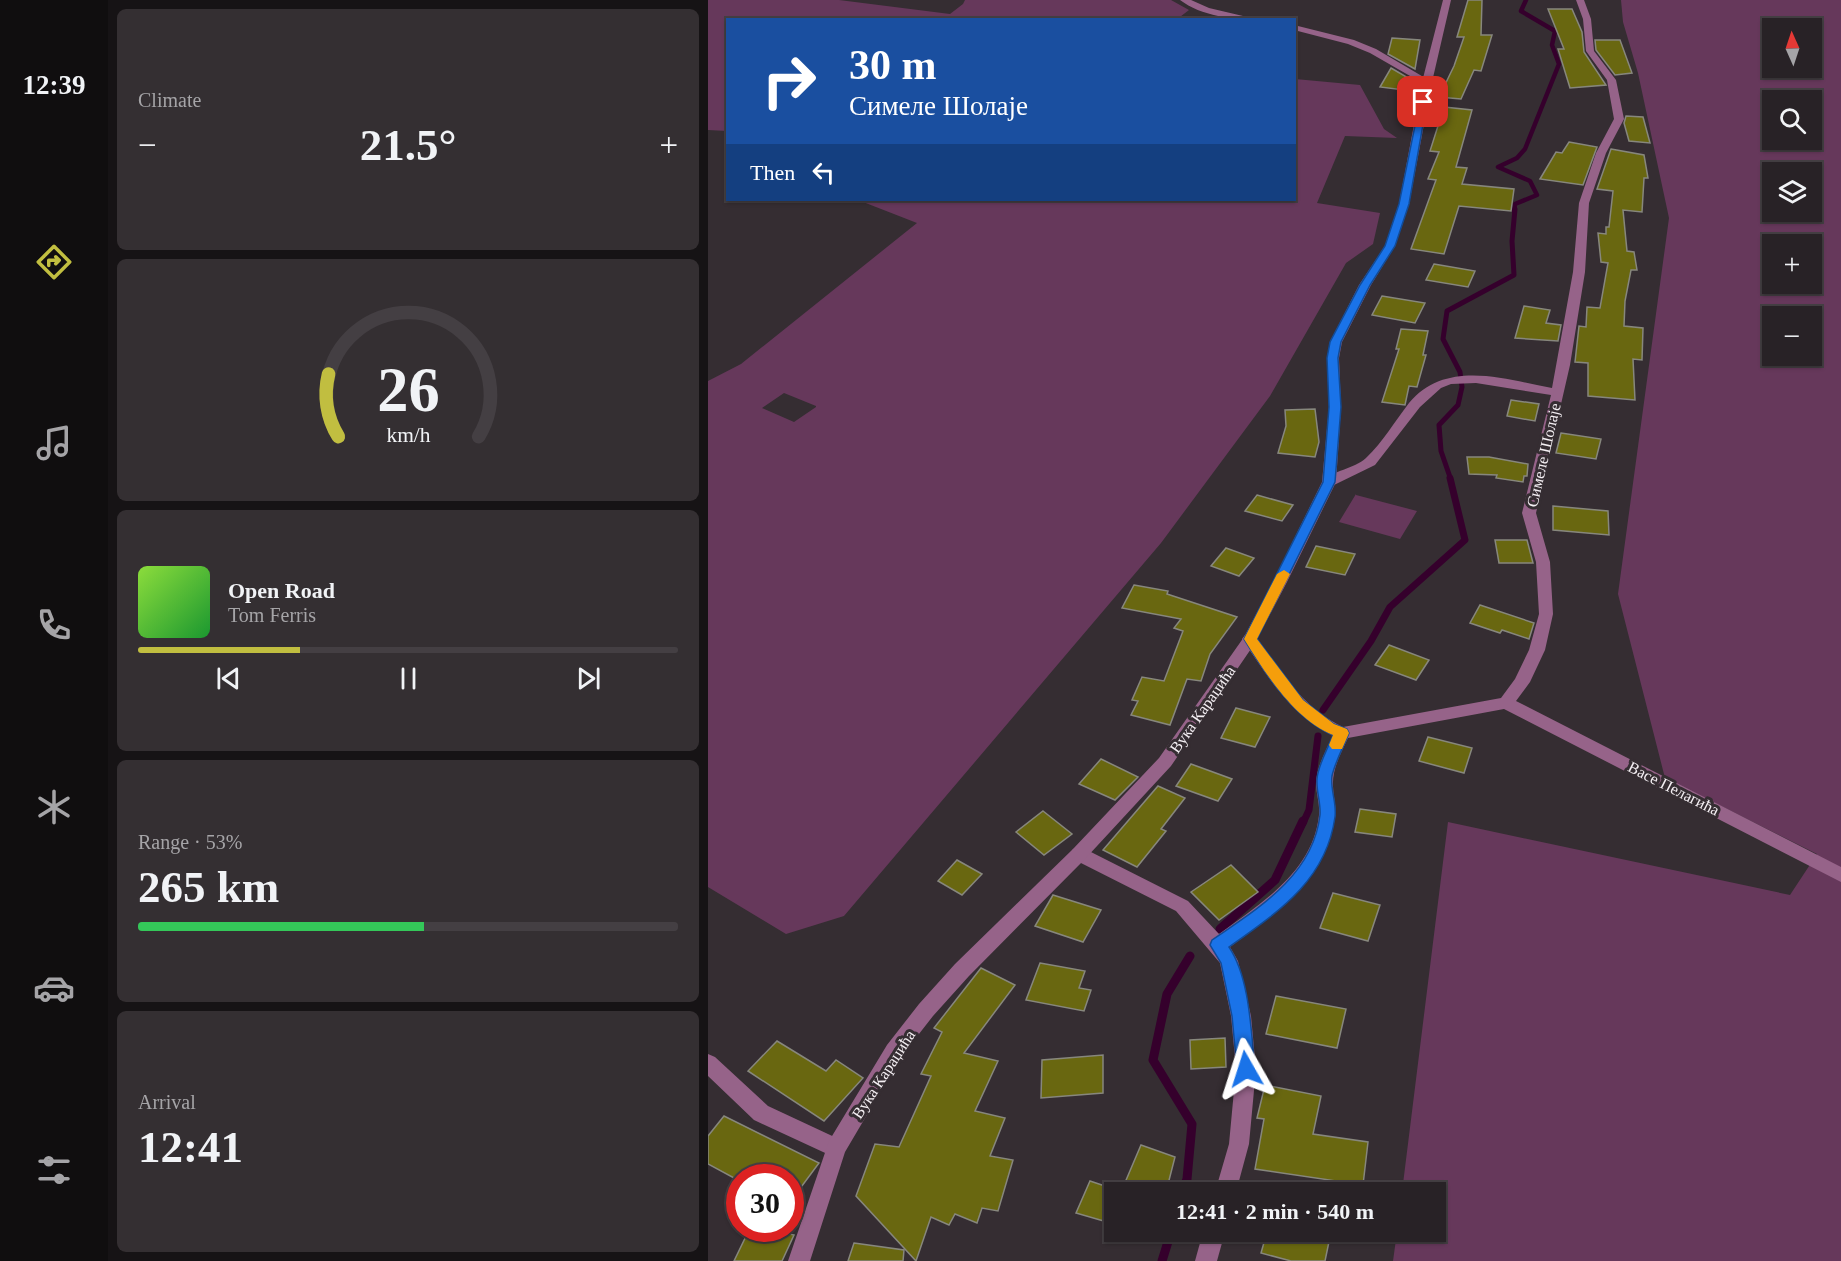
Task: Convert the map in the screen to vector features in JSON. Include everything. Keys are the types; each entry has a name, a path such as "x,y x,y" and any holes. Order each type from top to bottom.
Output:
{"street":[{"path":"1184,0 1208,10 1246,18"},
{"name":"Вука Караџића","path":"799,1261 836,1148 894,1051 926,1010 1006,924 1079,854 1165,762 1250,639 1329,482 1335,407 1333,358 1336,342 1365,285 1390,246 1404,204 1427,82 1448,0"},
{"name":"Симеле Шолаје","path":"1506,703 1522,682 1537,650 1546,614 1543,562 1529,513 1558,393 1579,272 1584,203 1600,153 1619,119 1611,80 1590,51 1587,19 1580,0"},
{"path":"1296,28 1351,42 1373,51 1427,82"},
{"path":"1329,482 1370,463 1426,394 1439,384 1471,379 1486,380 1558,393"},
{"path":"1250,639 1306,713 1329,728 1342,733 1506,703"},
{"name":"Васе Пелагића","path":"1506,703 1841,875"},
{"path":"1218,945 1276,905 1303,876 1320,848 1328,814 1324,777 1342,733"},
{"path":"1079,854 1182,906 1218,945 1229,961 1241,1016 1246,1069 1239,1144 1229,1182"},
{"path":"708,1063 761,1113 836,1148"},
{"path":"1206,1261 1211,1242"}],"shaded area":[{"path":"708,0 839,0 950,14 965,0 1171,0 1189,10 1179,18 726,18 726,131 708,130"},
{"path":"1621,0 1841,0 1841,1261 1393,1261 1396,1242 1446,1242 1446,1182 1403,1182 1448,822 1790,895 1817,854 1665,778 1618,594 1669,218 1638,73 1623,22"},
{"path":"1296,79 1360,85 1384,129 1397,138 1345,136 1317,203 1380,213 1373,244 1346,263 1270,396 1161,543 844,916 786,934 708,887 708,381 741,364 917,223 861,201 1296,201","holes":["784,393 816,407 794,422 762,408"]},
{"path":"1356,494 1417,511 1400,539 1339,522"}],"building":[{"path":"1468,0 1482,0 1481,35 1492,35 1481,71 1474,70 1461,99 1439,97 1454,66 1464,37 1457,37"},
{"path":"1548,9 1572,9 1582,32 1584,52 1606,85 1570,88 1558,49 1564,49"},
{"path":"1392,38 1420,40 1415,69 1388,54"},
{"path":"1595,40 1620,40 1632,73 1615,75 1596,50"},
{"path":"1391,68 1410,79 1404,90 1380,87"},
{"path":"1444,107 1472,110 1456,167 1467,168 1462,184 1514,189 1511,211 1459,206 1444,254 1411,249 1436,180 1428,179 1439,152 1430,151"},
{"path":"1626,116 1643,117 1650,143 1629,141 1624,123"},
{"path":"1569,142 1597,147 1583,185 1540,179 1556,152 1562,153"},
{"path":"1611,149 1644,155 1648,178 1644,178 1642,212 1623,210 1627,251 1634,252 1637,270 1631,270 1625,301 1624,326 1643,328 1642,360 1633,359 1635,400 1588,396 1588,363 1575,362 1579,326 1586,327 1587,307 1600,308 1608,263 1601,262 1598,233 1606,234 1606,227 1609,227 1613,191 1597,189"},
{"path":"1434,264 1475,271 1468,287 1426,280"},
{"path":"1382,296 1425,303 1415,323 1372,315"},
{"path":"1524,306 1550,310 1546,323 1561,325 1558,341 1515,338"},
{"path":"1401,329 1428,331 1423,355 1426,355 1417,387 1409,386 1405,405 1382,402 1399,349 1396,349"},
{"path":"1511,400 1539,404 1535,421 1507,416"},
{"path":"1315,409 1319,442 1315,457 1278,453 1286,426 1285,410"},
{"path":"1561,433 1601,439 1596,459 1556,453"},
{"path":"1467,457 1489,457 1528,464 1527,476 1524,476 1523,482 1496,478 1497,475 1469,474"},
{"path":"1257,495 1293,505 1282,521 1245,511"},
{"path":"1553,506 1608,511 1609,535 1553,530"},
{"path":"1495,540 1527,540 1533,563 1499,563"},
{"path":"1316,546 1355,554 1345,575 1306,567"},
{"path":"1226,548 1254,558 1239,576 1211,566"},
{"path":"1134,585 1168,591 1167,594 1237,617 1210,654 1201,681 1187,679 1170,725 1131,715 1138,701 1132,700 1142,677 1164,681 1183,631 1174,628 1181,619 1122,608"},
{"path":"1480,605 1534,623 1529,639 1470,623"},
{"path":"1389,645 1429,660 1416,680 1375,665"},
{"path":"1236,708 1270,717 1255,747 1221,738"},
{"path":"1428,737 1472,748 1464,773 1419,761"},
{"path":"1101,759 1138,777 1115,800 1079,784"},
{"path":"1191,764 1232,779 1218,801 1176,786"},
{"path":"1158,786 1185,798 1161,829 1166,831 1137,867 1103,850"},
{"path":"1360,809 1396,814 1392,837 1355,832"},
{"path":"1043,811 1072,834 1044,855 1016,832"},
{"path":"957,860 982,874 962,895 938,881"},
{"path":"1231,865 1258,892 1219,920 1191,892"},
{"path":"1333,893 1380,905 1368,941 1320,928"},
{"path":"1053,895 1101,910 1083,942 1035,926"},
{"path":"1040,963 1085,971 1079,988 1091,990 1084,1011 1026,1000"},
{"path":"981,968 1015,985 964,1053 998,1061 975,1111 1005,1118 990,1156 1013,1160 998,1211 982,1208 977,1223 955,1214 949,1225 931,1217 916,1261 856,1196 875,1144 899,1147 931,1076 921,1074 942,1032 934,1028"},
{"path":"1276,996 1346,1009 1337,1048 1266,1034"},
{"path":"1225,1038 1226,1067 1191,1069 1190,1040"},
{"path":"777,1041 826,1071 836,1060 863,1078 824,1121 748,1071"},
{"path":"1103,1055 1103,1093 1041,1098 1042,1060"},
{"path":"1265,1085 1321,1096 1313,1134 1368,1142 1363,1182 1343,1182 1255,1169 1264,1119 1257,1118"},
{"path":"724,1116 819,1163 804,1183 804,1164 726,1164 726,1174 708,1164 708,1136"},
{"path":"1141,1145 1175,1157 1169,1182 1125,1182"},
{"path":"1090,1181 1104,1186 1104,1221 1076,1213"},
{"path":"743,1242 791,1242 782,1261 734,1261"},
{"path":"1264,1242 1329,1242 1325,1261 1291,1261 1261,1253"},
{"path":"854,1243 904,1250 903,1261 848,1261"}],"waterway":[{"path":"1514,211 1515,204 1537,195 1530,181 1498,167 1517,158 1525,149 1559,64 1552,45 1555,31 1521,11 1526,0"},
{"path":"1451,480 1441,451 1439,425 1458,405 1462,387 1460,372 1443,339 1447,311 1514,275 1512,241 1515,209"},
{"path":"1323,710 1371,641 1390,607 1465,540 1450,478"},
{"path":"1303,823 1309,810 1318,736"},
{"path":"1220,929 1275,880 1303,821"},
{"path":"1186,1182 1192,1124 1153,1060 1167,994 1190,956"},
{"path":"1162,1261 1168,1242"}],"slow traffic":[{"path":"1284,574 1250,639 1289,695 1306,713 1329,728 1342,733 1337,745"}],"route":[{"path":"1246,1069 1241,1016 1229,961 1218,945 1276,905 1303,876 1320,848 1328,814 1324,777 1342,733 1329,728 1306,713 1289,695 1250,639 1329,482 1335,407 1333,358 1336,342 1365,285 1390,246 1404,204 1423,102"}]}
